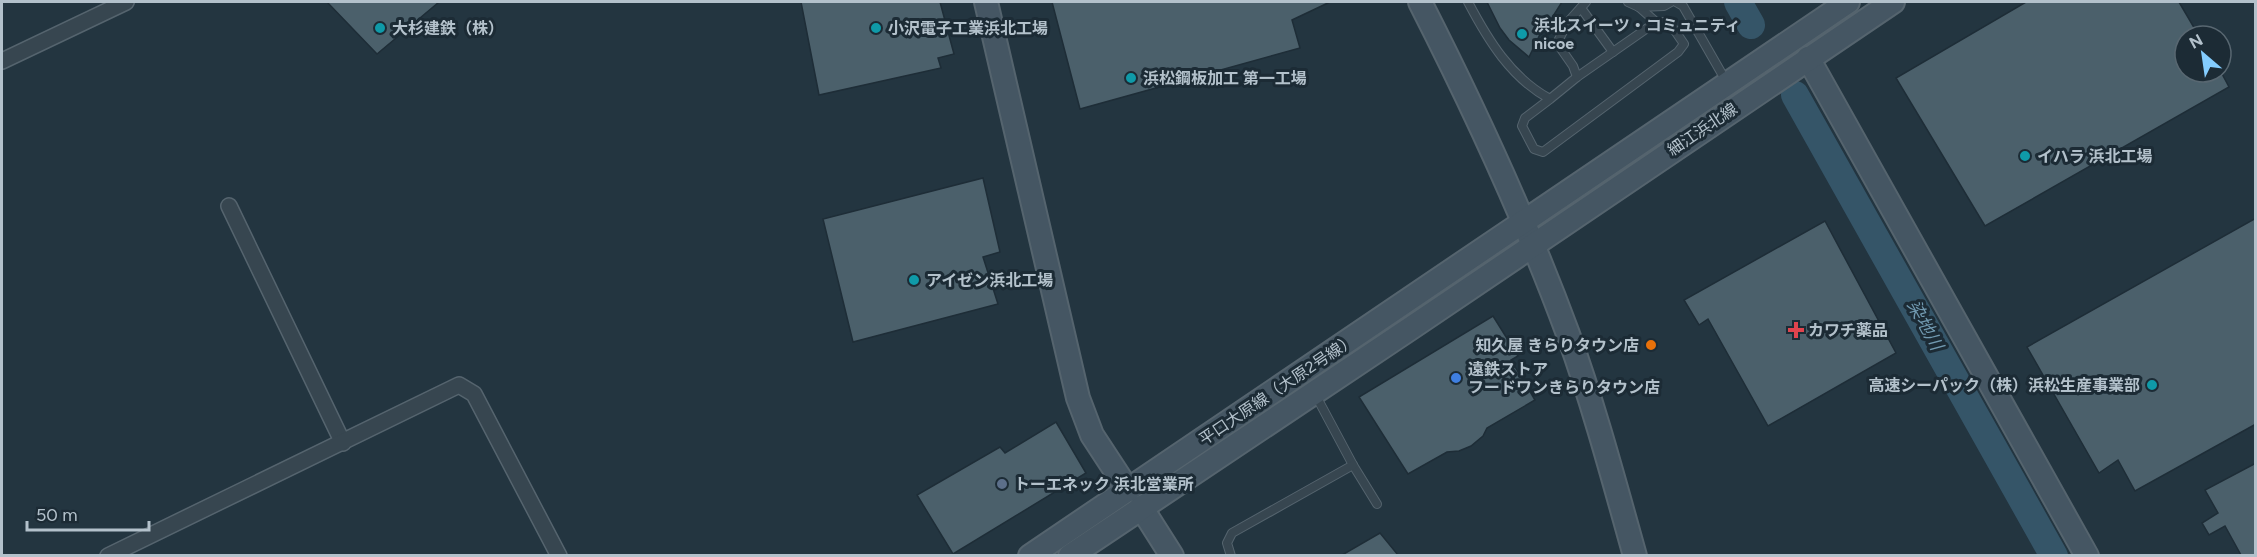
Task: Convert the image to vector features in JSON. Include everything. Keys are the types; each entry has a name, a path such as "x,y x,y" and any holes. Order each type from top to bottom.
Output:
{"street":[{"path":"2,61 126,2"},
{"path":"986,2 1078,398 1092,435 1172,555"},
{"path":"1420,2 1490,144 1524,222 1568,334 1599,426 1635,555"},
{"name":"細江浜北線","path":"1524,222 1848,2"},
{"name":"細江浜北線","path":"1533,244 1893,2"},
{"path":"1801,63 2087,555"},
{"path":"229,206 344,443"},
{"name":"平口大原線（大原2号線）","path":"1070,555 1135,498 1524,222"},
{"name":"平口大原線（大原2号線）","path":"1030,555 1135,498 1314,393 1533,244"},
{"path":"108,555 459,386 474,394 559,555"}],"lane":[{"path":"1468,2 1488,38 1509,67 1526,83 1550,99"},
{"path":"1628,2 1639,7 1656,22"},
{"path":"1639,7 1664,6 1671,2"},
{"path":"1676,2 1683,6 1728,84"},
{"path":"1577,77 1573,66 1557,44 1568,21 1583,4 1613,52"},
{"path":"1656,22 1669,22 1684,45 1678,52 1544,152 1534,149 1522,126 1525,118 1577,77 1656,22"},
{"path":"1314,393 1377,504"},
{"path":"1231,555 1227,543 1232,533 1353,465"}],"building":[{"name":"大杉建鉄（株）","path":"327,2 439,2 377,54"},
{"name":"小沢電子工業浜北工場","path":"801,2 940,2 954,54 938,58 941,68 819,95"},
{"name":"浜松鋼板加工 第一工場","path":"1052,2 1330,2 1292,20 1300,48 1080,109"},
{"name":"浜北スイーツ・コミュニティ nicoe","path":"1487,2 1562,2 1550,21 1547,20 1529,57 1509,40"},
{"name":"イハラ 浜北工場","path":"2026,2 2179,2 2192,24 2173,24 2173,84 2227,84 2229,87 1985,226 1896,78"},
{"name":"アイゼン浜北工場","path":"983,178 1000,252 983,257 998,304 853,342 823,219"},
{"name":"高速シーパック（株）浜松生産事業部","path":"2256,218 2256,424 2135,491 2118,460 2099,473 2027,347"},
{"path":"1825,221 1896,353 1768,426 1708,319 1699,325 1684,300"},
{"name":"遠鉄ストア フードワンきらりタウン店","path":"1493,316 1518,356 1511,360 1535,400 1487,428 1483,436 1471,446 1459,451 1447,452 1408,474 1359,397"},
{"name":"トーエネック 浜北営業所","path":"1056,422 1086,473 953,554 917,495 1000,447 1005,453"},
{"path":"2256,463 2256,555 2241,555 2225,526 2209,535 2202,523 2218,513 2205,490"},
{"path":"1380,533 1398,555 1342,555"}],"waterway":[{"name":"染地川","path":"1738,2 1751,25"},
{"name":"染地川","path":"1795,95 2054,556"}],"place":[{"name":"大杉建鉄（株）","path":"380,28"},
{"name":"小沢電子工業浜北工場","path":"876,28"},
{"name":"浜北スイーツ・コミュニティ nicoe","path":"1522,34"},
{"name":"浜松鋼板加工 第一工場","path":"1131,78"},
{"name":"イハラ 浜北工場","path":"2025,156"},
{"name":"アイゼン浜北工場","path":"914,280"},
{"name":"カワチ薬品","path":"1796,330"},
{"name":"知久屋 きらりタウン店","path":"1651,345"},
{"name":"遠鉄ストア フードワンきらりタウン店","path":"1456,378"},
{"name":"高速シーパック（株）浜松生産事業部","path":"2152,385"},
{"name":"トーエネック 浜北営業所","path":"1002,484"}]}
